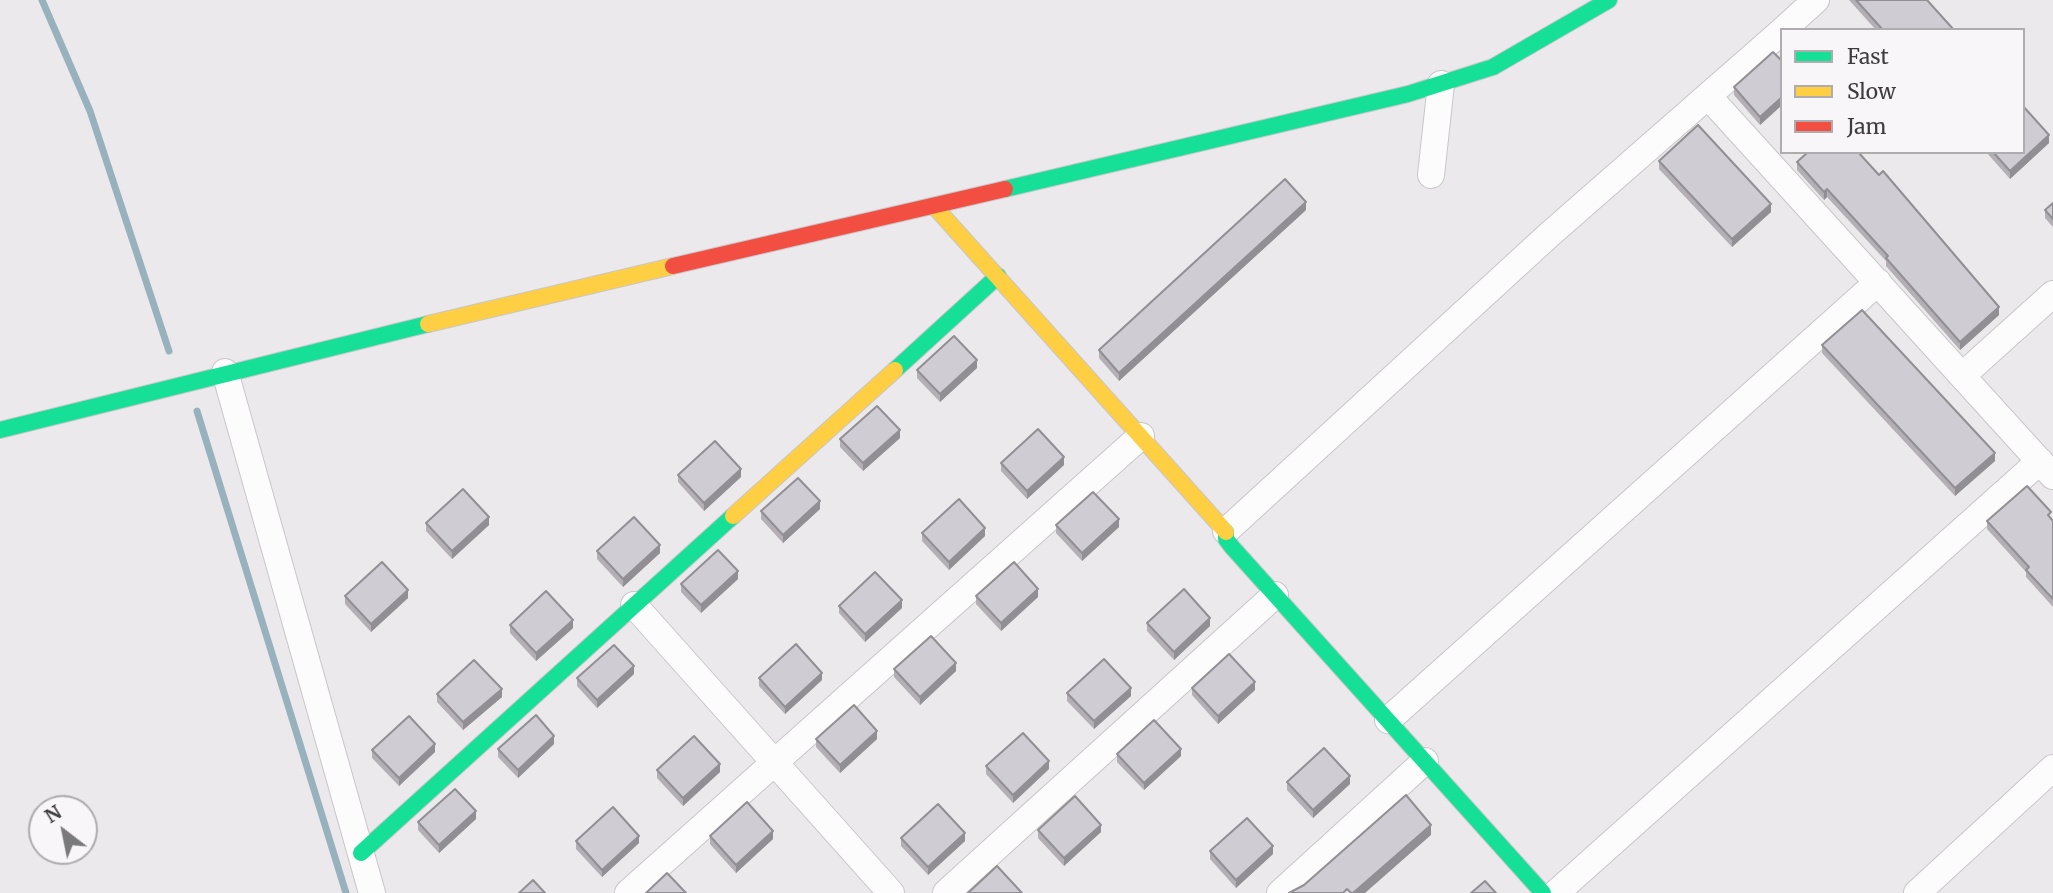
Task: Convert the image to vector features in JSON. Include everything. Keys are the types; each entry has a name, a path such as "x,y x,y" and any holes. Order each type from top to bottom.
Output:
{"street":[{"path":"0,430 166,391 225,372 1408,94 1493,67 1609,0"},
{"path":"1784,28 1816,0"},
{"path":"1226,531 1550,234 1780,32"},
{"path":"1432,175 1441,84"},
{"path":"1556,893 2046,469 1708,96"},
{"path":"934,206 1226,531 1226,539 1231,547 1543,893"},
{"path":"361,853 998,276"},
{"path":"1388,720 1878,282"},
{"path":"1963,375 2053,294"},
{"path":"225,372 372,893"},
{"path":"628,893 1141,436"},
{"path":"946,893 1275,595"},
{"path":"634,605 891,893"},
{"path":"1280,893 1425,761"},
{"path":"1917,893 2053,768"}],"building":[{"path":"1856,0 1927,0 1952,28 1881,28"},
{"path":"1773,52 1780,59 1780,99 1760,117 1734,87"},
{"path":"2025,108 2049,135 2010,171 1995,154 2025,154"},
{"path":"1698,125 1771,204 1732,239 1659,161"},
{"path":"1806,154 1860,154 1879,175 1883,171 1999,307 1960,342 1886,258 1888,256 1827,189 1824,192 1797,162"},
{"path":"1285,179 1306,202 1119,373 1099,350"},
{"path":"2053,203 2053,219 2045,210"},
{"path":"1862,310 1995,453 1955,488 1822,345"},
{"path":"954,336 977,360 940,394 917,370"},
{"path":"877,406 900,430 863,463 840,439"},
{"path":"1038,429 1064,457 1027,491 1001,463"},
{"path":"715,441 741,469 704,503 678,475"},
{"path":"798,478 820,501 783,535 761,511"},
{"path":"2027,486 2051,512 2048,515 2053,521 2053,599 2026,570 2029,567 1987,521"},
{"path":"463,489 489,517 452,551 426,523"},
{"path":"1093,492 1119,519 1082,553 1056,525"},
{"path":"959,499 985,528 949,562 922,533"},
{"path":"634,517 660,545 623,579 597,551"},
{"path":"718,550 738,571 701,605 681,584"},
{"path":"382,562 408,590 371,624 345,596"},
{"path":"1014,562 1038,589 1001,623 976,596"},
{"path":"875,572 902,600 865,634 839,606"},
{"path":"1184,589 1210,618 1174,652 1147,623"},
{"path":"546,591 573,620 536,653 510,625"},
{"path":"931,636 956,663 920,697 894,669"},
{"path":"796,644 822,673 785,707 759,678"},
{"path":"614,645 634,666 597,700 577,678"},
{"path":"1229,654 1255,682 1218,716 1192,688"},
{"path":"1104,659 1131,688 1094,721 1067,693"},
{"path":"474,660 502,689 463,722 437,694"},
{"path":"854,705 877,731 840,765 816,739"},
{"path":"536,715 554,736 518,770 498,749"},
{"path":"409,716 435,744 399,778 372,750"},
{"path":"1154,720 1181,749 1144,783 1117,754"},
{"path":"1023,733 1049,761 1013,795 986,766"},
{"path":"694,736 720,764 683,798 657,770"},
{"path":"1324,748 1350,776 1313,810 1287,782"},
{"path":"455,789 476,811 439,845 418,822"},
{"path":"1406,795 1431,825 1353,893 1347,889 1343,893 1289,893 1304,885"},
{"path":"1075,796 1101,825 1064,858 1038,830"},
{"path":"747,802 773,831 736,865 710,836"},
{"path":"938,804 965,833 928,867 901,838"},
{"path":"613,807 639,836 602,870 576,841"},
{"path":"1247,818 1273,846 1236,880 1210,851"},
{"path":"997,866 1022,893 968,893"},
{"path":"667,873 686,893 646,893"},
{"path":"533,880 545,893 519,893"},
{"path":"1485,881 1496,893 1471,893"}],"waterway":[{"path":"42,0 90,111 169,351"},
{"path":"197,411 346,893"}],"traffic: fast":[{"path":"1005,189 1408,94 1493,67 1609,0"},
{"path":"895,370 998,276"},
{"path":"0,430 428,324"},
{"path":"361,853 733,516"},
{"path":"1226,532 1226,539 1232,547 1543,893"}],"traffic: slow":[{"path":"934,206 1226,532"},
{"path":"428,324 673,266"},
{"path":"733,516 895,370"}],"traffic: jam":[{"path":"673,266 1005,189"}]}
